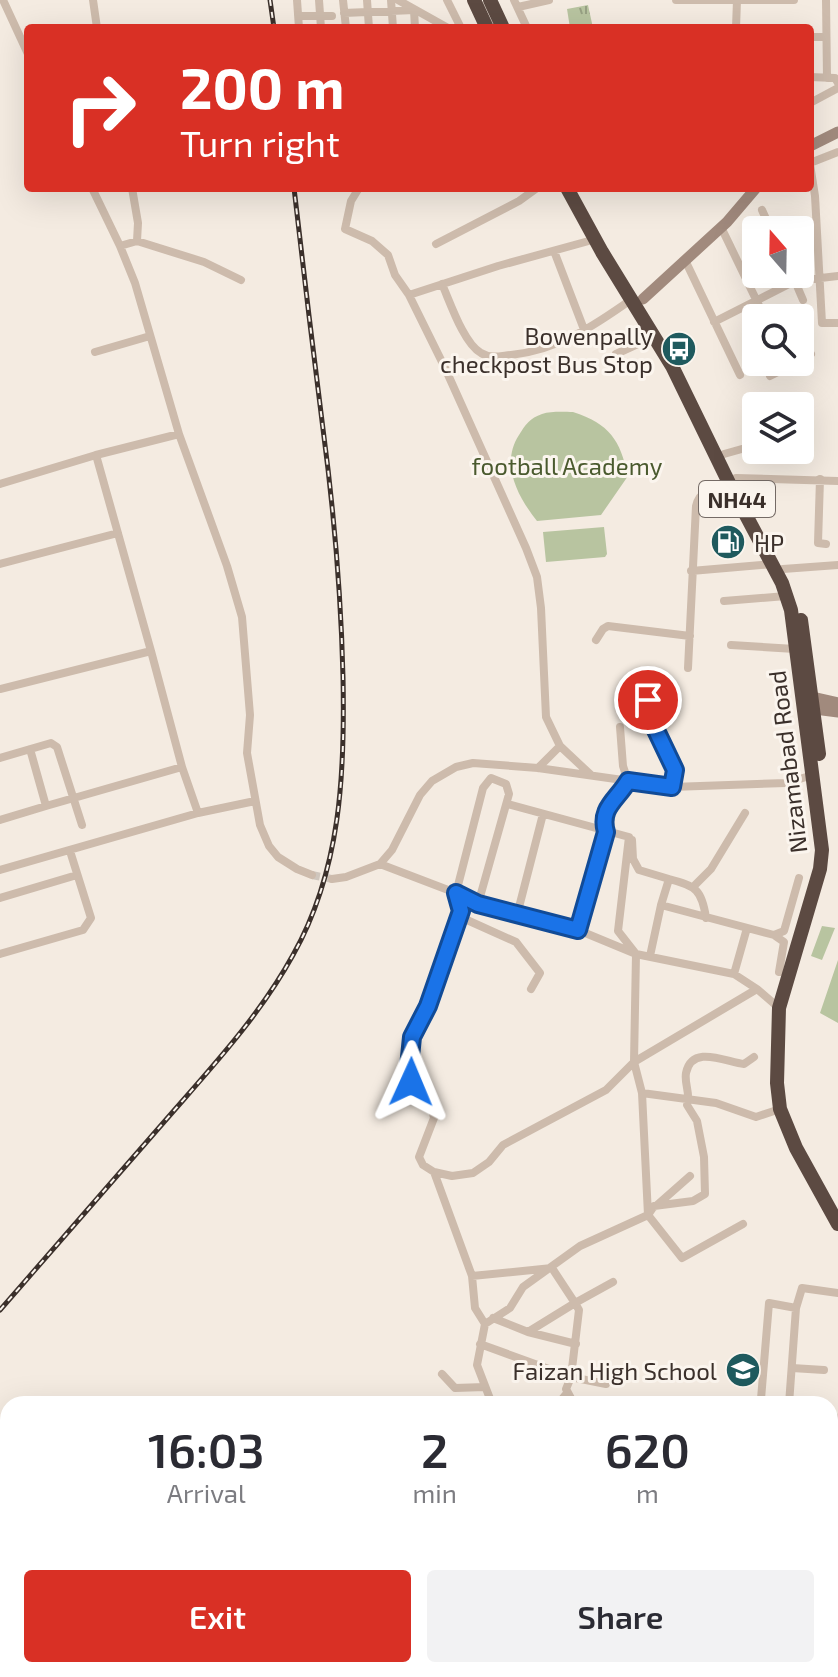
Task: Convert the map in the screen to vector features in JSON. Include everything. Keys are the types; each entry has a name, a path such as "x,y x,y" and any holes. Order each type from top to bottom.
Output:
{"highway":[{"path":"474,0 485,24"},
{"path":"490,0 501,24"},
{"name":"Nizamabad Road","path":"569,192 596,239 638,299 799,608 822,850 820,869 779,1008 777,1083 780,1109 796,1148 838,1224"},
{"name":"Nizamabad Road","path":"579,192 724,454 733,482"},
{"name":"Nizamabad Road","path":"778,566 791,610 830,850 827,879 788,1001 783,1095 819,1180 838,1211"}],"street":[{"path":"3,0 24,45"},
{"path":"93,0 96,24"},
{"path":"297,0 299,24"},
{"path":"319,0 321,24"},
{"path":"343,0 345,24"},
{"path":"367,0 369,24"},
{"path":"391,0 392,24"},
{"path":"398,0 440,24"},
{"path":"447,0 459,24"},
{"path":"525,24 516,3 549,0"},
{"path":"676,0 794,0"},
{"path":"826,0 827,78"},
{"path":"736,24 737,1"},
{"path":"344,13 414,10"},
{"path":"414,10 415,24"},
{"path":"299,16 332,16"},
{"path":"814,36 838,31"},
{"path":"814,77 835,78 838,85 814,100"},
{"path":"814,144 838,132"},
{"path":"814,162 838,152"},
{"path":"814,190 822,323 838,323"},
{"path":"94,192 135,283 179,434 242,617 250,715 247,753 260,825 269,846 278,857 312,875"},
{"path":"133,192 138,223 137,241"},
{"path":"357,192 351,201 345,229 372,241 388,255 395,275 409,295 445,368 537,577 544,633 546,717 560,746 591,776"},
{"path":"436,244 531,192"},
{"path":"442,284 470,342 479,353 492,357 531,353 585,332 638,299 721,227 752,192"},
{"path":"762,210 765,216"},
{"path":"721,227 758,304"},
{"path":"409,295 596,239"},
{"path":"120,246 137,241 204,262 241,280"},
{"path":"554,251 585,332"},
{"path":"685,260 740,375"},
{"path":"814,277 838,276"},
{"path":"714,322 778,288"},
{"path":"798,288 803,300"},
{"path":"95,352 150,336"},
{"path":"616,354 655,336"},
{"path":"0,484 179,434"},
{"path":"724,454 742,449"},
{"path":"96,455 182,767 198,813"},
{"path":"820,479 818,543 826,544"},
{"path":"688,668 697,499 705,492 733,482 838,481"},
{"path":"0,564 118,533"},
{"path":"691,571 838,565"},
{"path":"724,601 786,596"},
{"path":"596,640 608,626 690,636"},
{"path":"731,645 795,649"},
{"path":"0,689 151,651"},
{"path":"653,671 656,684 648,700 653,724 675,770 672,787"},
{"path":"633,700 648,700"},
{"path":"807,702 838,703"},
{"path":"807,702 838,712"},
{"path":"578,930 606,832 603,821 608,805 628,781 623,766 620,727"},
{"path":"0,758 51,743 57,747 82,825"},
{"path":"538,768 560,746"},
{"path":"30,749 46,806"},
{"path":"332,879 380,864 392,850 420,795 442,775 456,767 473,763 538,768 672,787 786,783 813,775"},
{"path":"0,820 182,767"},
{"path":"478,904 509,794 506,784 488,779 456,893 467,920 516,942 540,973 531,989"},
{"path":"0,870 198,813 255,801"},
{"path":"508,804 629,837 633,844 633,859 639,870 693,887 702,898 706,918"},
{"path":"693,887 711,869 745,813"},
{"path":"517,915 543,814"},
{"path":"629,837 618,931 636,954 634,1062 642,1093 648,1215 682,1258 743,1224"},
{"path":"0,954 83,930 91,918 70,851"},
{"path":"380,864 478,904 578,930 636,954 734,974 779,1008"},
{"path":"0,898 77,875"},
{"path":"774,935 784,931 788,922 799,878"},
{"path":"650,956 669,879"},
{"path":"661,905 774,935 784,942 779,972"},
{"path":"461,911 428,1006 412,1037 409,1067 416,1094 432,1109 434,1118 419,1157 423,1165 434,1172 452,1176 473,1173 489,1162 503,1145 606,1090 634,1062 757,989"},
{"path":"734,974 747,928"},
{"path":"655,1206 693,1201 705,1194 704,1157 697,1121 687,1105 690,1100 686,1073 700,1057 707,1055 744,1064 754,1057"},
{"path":"642,1093 716,1103 756,1117 780,1109"},
{"path":"434,1172 472,1276 475,1308 489,1321 576,1344"},
{"path":"489,1396 477,1365 480,1344 489,1321 510,1308 523,1287 580,1246 648,1215 690,1176"},
{"path":"472,1276 552,1268"},
{"path":"552,1268 579,1310 571,1377 566,1384 569,1396"},
{"path":"528,1332 613,1282"},
{"path":"790,1396 796,1308 802,1288 838,1293"},
{"path":"761,1396 769,1303 796,1308"},
{"path":"480,1344 571,1377 606,1384"},
{"path":"792,1368 824,1370"},
{"path":"442,1374 455,1388 485,1387"}],"green space":[{"path":"588,5 592,24 569,24 567,9"},
{"name":"football Academy","path":"549,412 573,412 605,428 617,443 628,476 601,515 537,521 514,480 511,457 514,446 523,428 534,418"},
{"path":"604,527 605,557 546,562 543,532"},
{"path":"822,926 835,928 822,960 811,956"},
{"path":"838,960 838,1023 820,1013"}],"tunnel":[{"path":"312,875 332,879"}],"railway":[{"path":"270,0 273,24"},
{"path":"0,1310 216,1062 265,1000 309,923 330,855 337,820 343,749 341,615 330,491 294,192"}],"place":[{"name":"Bowenpally checkpost Bus Stop","path":"679,349"},
{"name":"HP","path":"728,542"},
{"name":"Faizan High School","path":"743,1370"}],"route":[{"path":"411,1082 412,1037 428,1006 461,911 456,893 478,904 578,930 606,832 603,821 608,805 628,781 672,787 675,770 653,724 648,700"}]}
